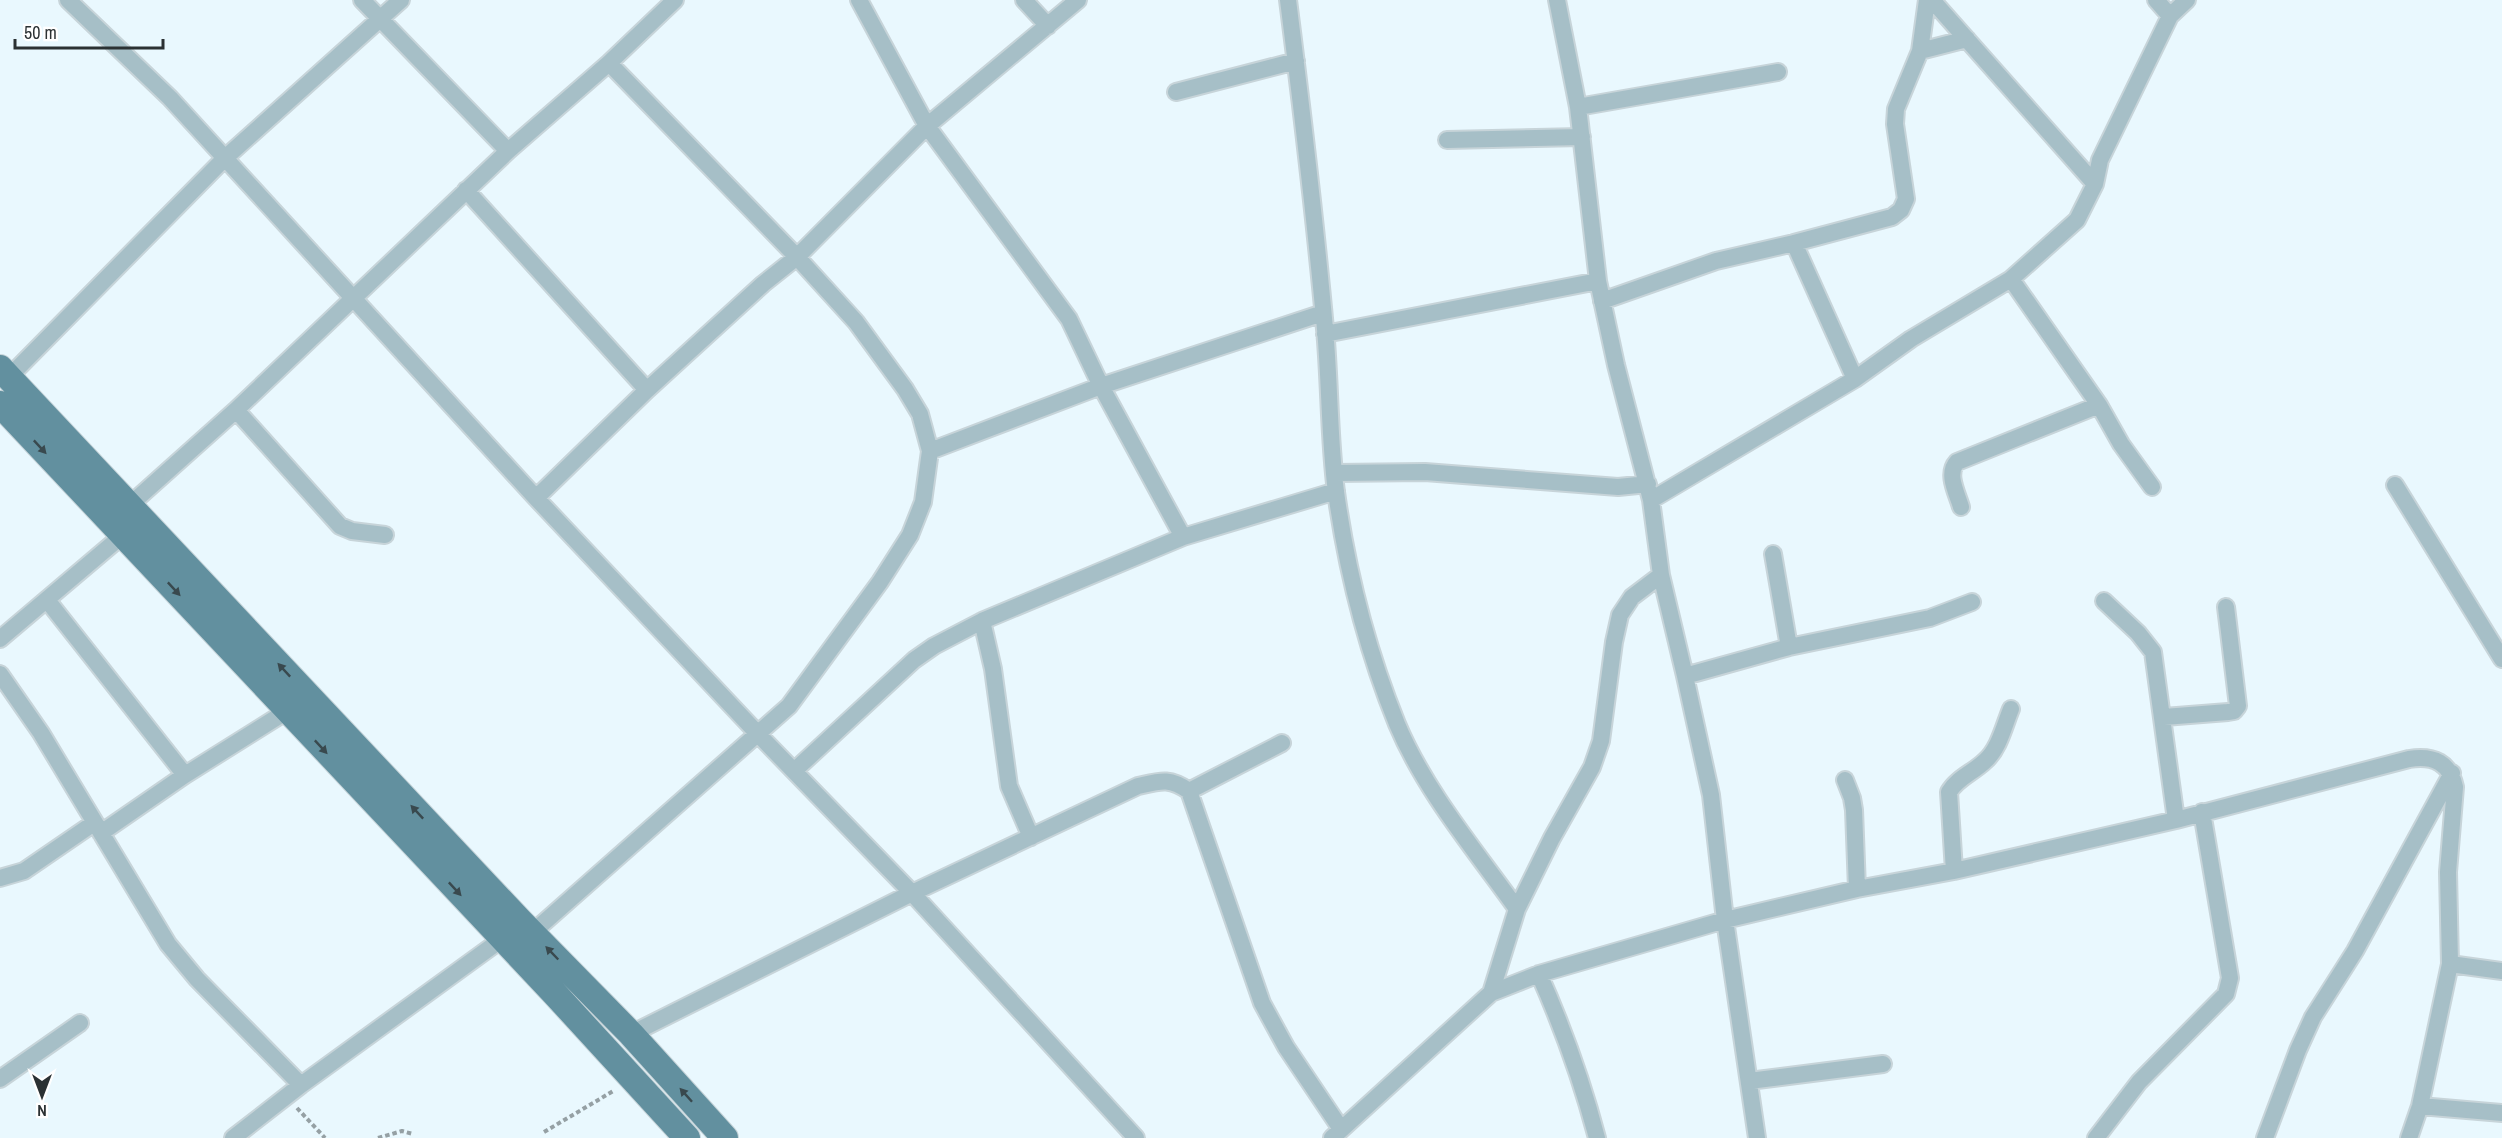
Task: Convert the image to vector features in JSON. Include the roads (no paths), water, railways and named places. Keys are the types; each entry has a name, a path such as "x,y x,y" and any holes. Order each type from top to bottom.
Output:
{"main road":[{"path":"4,373 532,933 631,1034 725,1138"},
{"path":"0,405 556,994 687,1138"}],"street":[{"path":"68,0 170,98 536,498 758,734 912,893 1136,1138"},
{"path":"362,0 508,151"},
{"path":"4,373 225,158 401,0"},
{"path":"0,639 47,600 236,410 466,190 609,63 675,0"},
{"path":"859,0 927,126 1069,319 1101,386 1183,537"},
{"path":"1024,0 1048,26"},
{"path":"536,498 647,390 763,284 797,257 927,126 1078,0"},
{"path":"1288,0 1310,171 1336,491 1354,588 1375,665 1398,726 1428,784 1517,909"},
{"path":"1557,0 1578,106 1598,281 1616,365 1650,492 1661,575 1711,795 1725,920 1757,1138"},
{"path":"1929,0 1967,39 2095,184"},
{"path":"1602,301 1716,261 1892,217 1902,210 1906,199 1895,124 1896,109 1920,51 1929,0"},
{"path":"2156,0 2170,16"},
{"path":"1335,473 1425,472 1618,487 1650,492 1855,379 1911,339 2011,279 2077,220 2095,184 2100,160 2170,16 2187,0"},
{"path":"1920,51 1967,39"},
{"path":"1176,92 1296,61"},
{"path":"532,933 789,706 880,582 910,536 923,502 930,451 920,414 905,389 855,322 797,257 609,63"},
{"path":"1578,106 1778,72"},
{"path":"1448,140 1582,137"},
{"path":"466,190 647,390"},
{"path":"1794,243 1855,379"},
{"path":"2011,279 2099,405 2121,444 2152,487"},
{"path":"1325,334 1598,281"},
{"path":"930,451 1101,386 1323,313"},
{"path":"1961,507 1952,475 1953,467 1957,462 2099,405"},
{"path":"236,410 340,526 352,531 385,536"},
{"path":"2395,486 2502,659"},
{"path":"794,771 914,660 934,646 982,621 1183,537 1336,491"},
{"path":"1773,554 1789,647"},
{"path":"1491,993 1517,909 1552,838 1592,767 1601,741 1614,642 1620,615 1632,597 1661,575"},
{"path":"47,600 185,775"},
{"path":"2104,601 2138,633 2153,652 2164,717 2176,820"},
{"path":"1685,676 1789,647 1930,618 1972,602"},
{"path":"2164,717 2228,712 2234,711 2238,706 2226,607"},
{"path":"982,621 993,669 1009,786 1031,837"},
{"path":"0,674 41,733 168,944 196,979 301,1085"},
{"path":"1954,871 1949,792 1953,786 1987,760 1995,750 2011,709"},
{"path":"0,879 24,871 98,828 287,711"},
{"path":"1189,791 1282,744"},
{"path":"631,1034 912,893 1138,786 1161,781 1176,782 1189,791 1262,1003 1336,1133 1491,993 1539,974 1725,920 2176,820 2409,759 2428,758 2447,767 2452,773 2455,787 2448,872 2450,964 2420,1106 2409,1138"},
{"path":"2265,1138 2313,1017 2355,951 2452,773"},
{"path":"1845,780 1854,810 1857,889"},
{"path":"2096,1138 2139,1082 2226,994 2230,978 2202,813"},
{"path":"233,1138 286,1096 502,939"},
{"path":"2450,964 2502,971"},
{"path":"1539,974 1572,1051 1597,1138"},
{"path":"0,1079 80,1023"},
{"path":"1749,1081 1882,1064"},
{"path":"2420,1106 2502,1113"}]}
